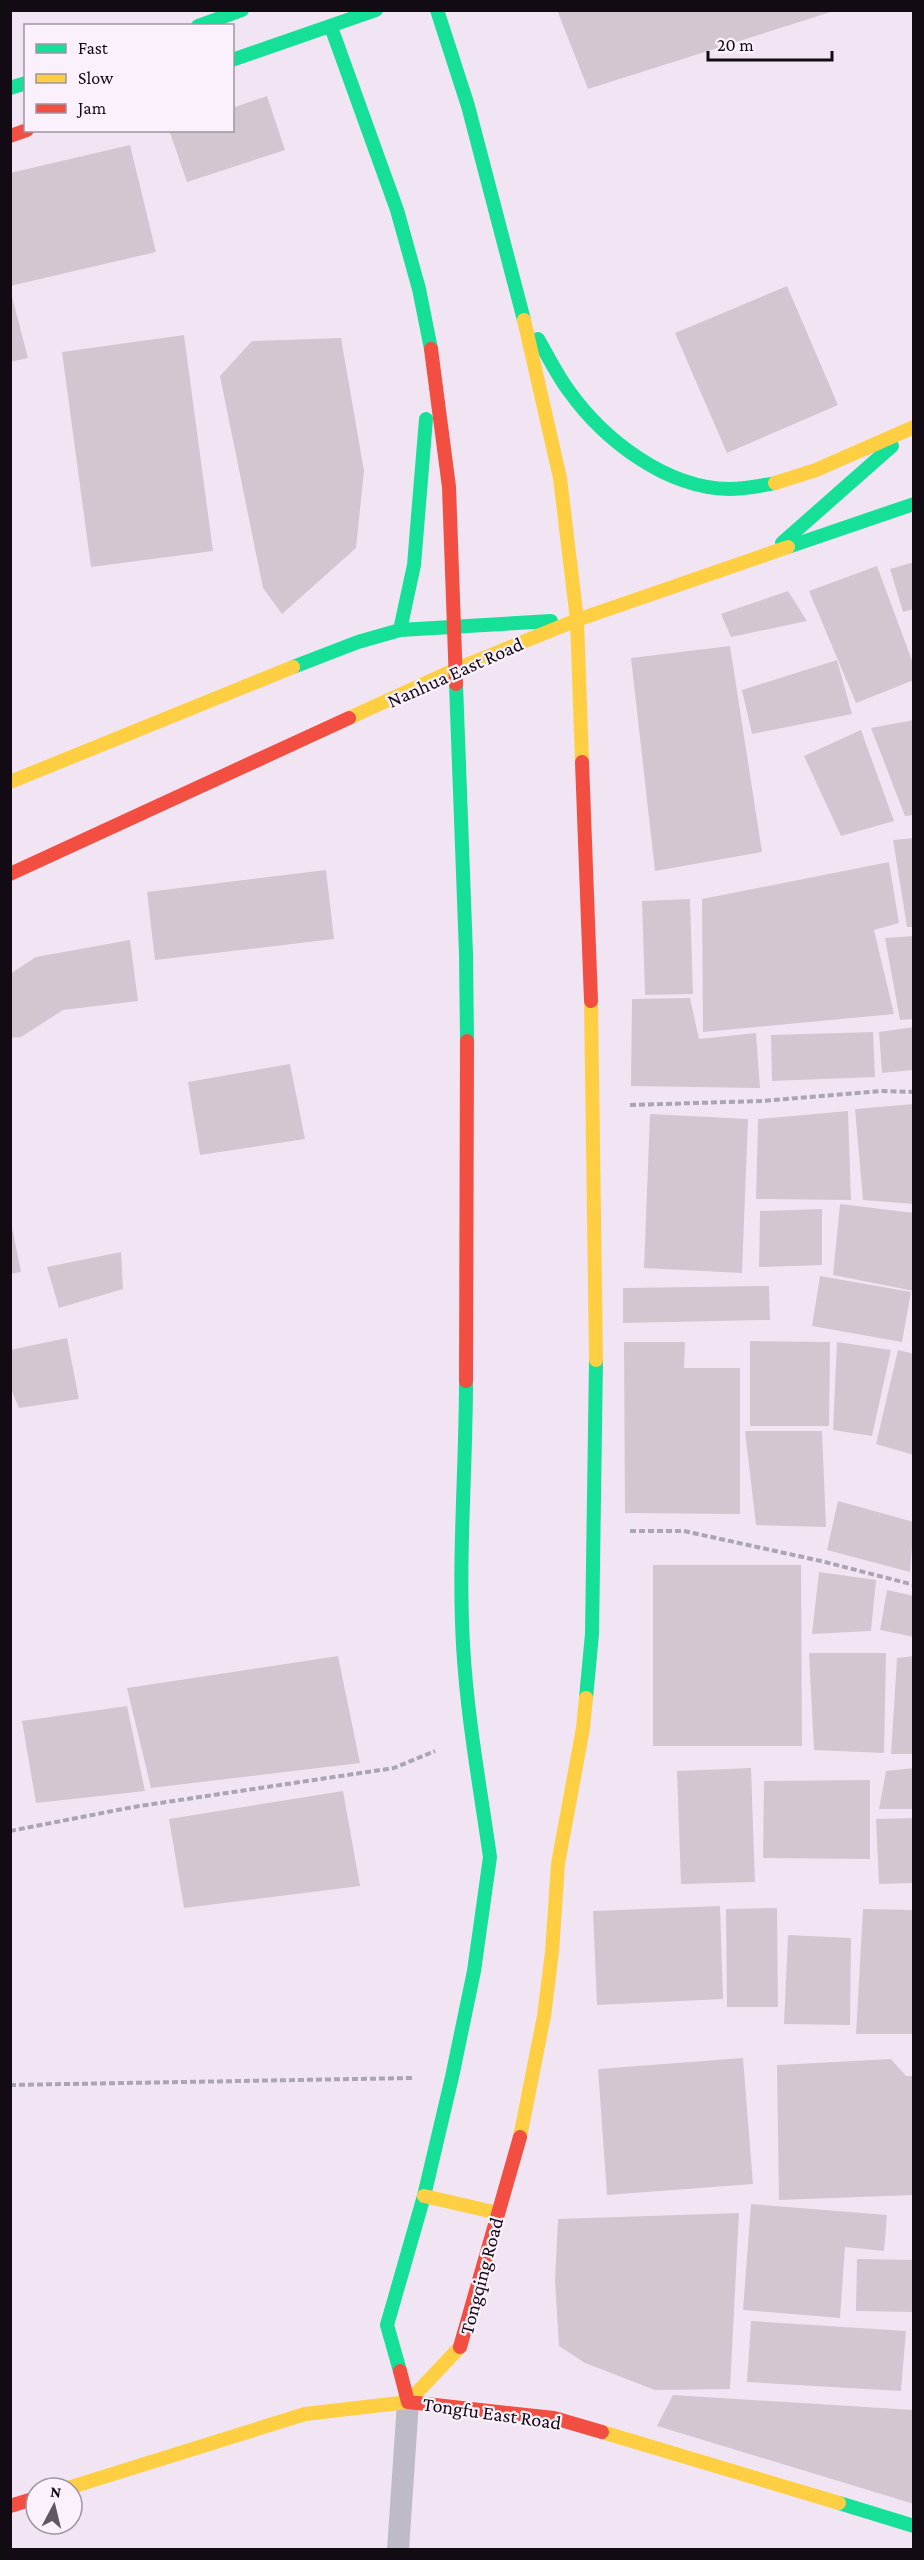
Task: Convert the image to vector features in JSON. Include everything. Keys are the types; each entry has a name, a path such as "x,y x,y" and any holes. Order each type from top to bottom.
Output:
{"street":[{"path":"204,24 242,10"},
{"path":"331,27 341,10"},
{"path":"234,59 376,10"},
{"path":"436,10 468,106 523,315 573,396 612,440 651,466 690,483 754,488 786,480 913,427"},
{"path":"331,27 397,210 419,289 431,351 449,488 466,954 466,1452 461,1584 463,1647 472,1736 490,1857 474,1971 452,2077 424,2196 387,2325 408,2402"},
{"name":"Tongqing Road","path":"408,2402 461,2346 524,2121 552,1952 558,1864 583,1728 592,1634 596,1347 593,1106 577,620 560,478 523,315"},
{"path":"400,630 414,565 431,351"},
{"path":"770,555 913,427"},
{"name":"Nanhua East Road","path":"10,874 454,670 577,620 914,504"},
{"path":"10,782 259,680 358,642 400,630 577,620"},
{"path":"424,2196 498,2214"},
{"name":"Tongfu East Road","path":"84,2483 305,2414 408,2402 554,2418 914,2526"}],"lane":[{"path":"398,2550 408,2402"}],"path":[{"path":"593,1106 762,1101 881,1091 914,1092"},
{"path":"594,1531 684,1532 820,1561 914,1585"},
{"path":"10,1831 133,1807 394,1768 472,1736"},
{"path":"10,2085 452,2077"}],"building":[{"path":"557,10 834,10 834,11 588,89"},
{"path":"267,96 285,150 187,182 170,132 234,132 234,107"},
{"path":"130,145 156,252 10,286 10,173"},
{"path":"787,286 838,405 727,453 675,333"},
{"path":"10,289 28,358 10,362"},
{"path":"184,335 213,551 91,567 62,352"},
{"path":"341,338 364,471 356,548 282,614 263,588 220,376 252,341"},
{"path":"914,562 914,609 903,612 890,569"},
{"path":"877,566 914,666 914,680 856,703 809,591"},
{"path":"788,591 807,621 731,637 721,614"},
{"path":"730,646 762,852 655,871 631,658"},
{"path":"837,660 852,714 752,734 742,690"},
{"path":"914,720 914,815 905,816 871,728"},
{"path":"861,730 894,821 841,836 804,756"},
{"path":"914,838 914,927 907,927 893,840"},
{"path":"889,862 899,923 874,930 894,1014 703,1032 702,899"},
{"path":"326,870 334,939 155,960 147,892"},
{"path":"690,899 693,994 645,995 642,901"},
{"path":"914,936 914,1019 900,1020 885,938"},
{"path":"130,940 138,1001 63,1010 21,1037 10,1038 10,974 36,957"},
{"path":"690,998 699,1039 756,1033 760,1088 631,1086 632,999"},
{"path":"914,1027 914,1070 882,1073 879,1032"},
{"path":"873,1032 875,1077 772,1081 771,1035"},
{"path":"290,1064 305,1139 200,1155 188,1082"},
{"path":"914,1104 914,1204 863,1200 855,1109"},
{"path":"848,1111 851,1200 756,1199 758,1119"},
{"path":"650,1114 748,1119 742,1273 644,1268"},
{"path":"840,1204 914,1213 914,1291 833,1275"},
{"path":"822,1209 822,1265 759,1267 760,1211"},
{"path":"10,1217 21,1272 10,1274"},
{"path":"121,1252 123,1289 59,1308 47,1267"},
{"path":"820,1276 911,1292 902,1342 812,1326"},
{"path":"769,1286 770,1320 623,1323 623,1288"},
{"path":"67,1338 79,1399 19,1408 10,1387 10,1350"},
{"path":"750,1341 830,1342 829,1426 750,1426"},
{"path":"624,1342 685,1342 684,1368 740,1368 740,1514 625,1513"},
{"path":"837,1342 891,1350 872,1436 833,1430"},
{"path":"898,1350 914,1354 914,1455 876,1444"},
{"path":"745,1431 822,1431 826,1527 756,1525"},
{"path":"838,1501 914,1522 910,1572 827,1550"},
{"path":"653,1565 801,1565 802,1746 653,1746"},
{"path":"819,1572 876,1580 871,1631 812,1634"},
{"path":"887,1590 914,1596 914,1637 880,1630"},
{"path":"809,1653 886,1653 884,1753 814,1750"},
{"path":"338,1656 360,1763 151,1788 127,1688"},
{"path":"914,1656 914,1754 891,1754 897,1658"},
{"path":"127,1706 145,1791 36,1803 22,1721"},
{"path":"751,1768 755,1882 681,1884 677,1771"},
{"path":"914,1768 914,1809 879,1809 886,1771"},
{"path":"870,1780 870,1859 763,1858 764,1781"},
{"path":"343,1791 360,1886 184,1908 169,1819"},
{"path":"914,1818 914,1883 879,1884 876,1819"},
{"path":"720,1906 723,1999 597,2005 593,1911"},
{"path":"777,1908 778,2007 727,2007 726,1909"},
{"path":"863,1909 914,1910 914,2034 856,2034"},
{"path":"788,1935 851,1938 850,2025 784,2024"},
{"path":"743,2058 753,2184 607,2195 598,2069"},
{"path":"891,2059 906,2076 914,2076 914,2195 779,2200 777,2065"},
{"path":"751,2204 887,2215 884,2251 845,2247 840,2318 743,2310"},
{"path":"739,2213 730,2389 655,2390 585,2363 559,2346 555,2281 558,2219"},
{"path":"857,2259 914,2260 914,2312 856,2311"},
{"path":"751,2321 906,2331 901,2391 747,2382"},
{"path":"673,2395 914,2410 914,2504 657,2426"}],"traffic: fast":[{"path":"204,24 242,10"},
{"path":"234,59 376,10"},
{"path":"437,10 468,106 524,320"},
{"path":"331,27 397,210 419,289 431,349"},
{"path":"10,88 24,84"},
{"path":"538,339 560,379 583,409 600,427 638,458 682,480 705,487 735,489 775,483"},
{"path":"293,667 358,642 400,630 414,565 426,419"},
{"path":"782,543 892,446"},
{"path":"788,547 914,504"},
{"path":"400,630 551,621"},
{"path":"456,684 467,1041"},
{"path":"586,1698 592,1634 596,1360"},
{"path":"466,1381 461,1579 463,1645 471,1725 490,1857"},
{"path":"400,2371 387,2325 424,2196 452,2077 474,1971 490,1857"},
{"path":"839,2503 914,2526"}],"traffic: slow":[{"path":"524,320 560,478 577,620 582,762"},
{"path":"775,483 816,470 914,427"},
{"path":"349,718 454,670 577,620 788,547"},
{"path":"10,782 293,667"},
{"path":"591,1001 596,1360"},
{"path":"520,2137 544,2016 552,1952 558,1864 583,1728 586,1698"},
{"path":"424,2196 498,2213"},
{"path":"84,2483 305,2414 408,2402 460,2347"},
{"path":"602,2432 839,2503"}],"traffic: jam":[{"path":"10,136 24,131"},
{"path":"431,349 449,487 456,684"},
{"path":"10,874 349,718"},
{"path":"582,762 591,1001"},
{"path":"466,1381 467,1041"},
{"path":"460,2347 520,2137"},
{"path":"400,2371 408,2402 554,2418 602,2432"},
{"path":"10,2506 24,2502"}]}
